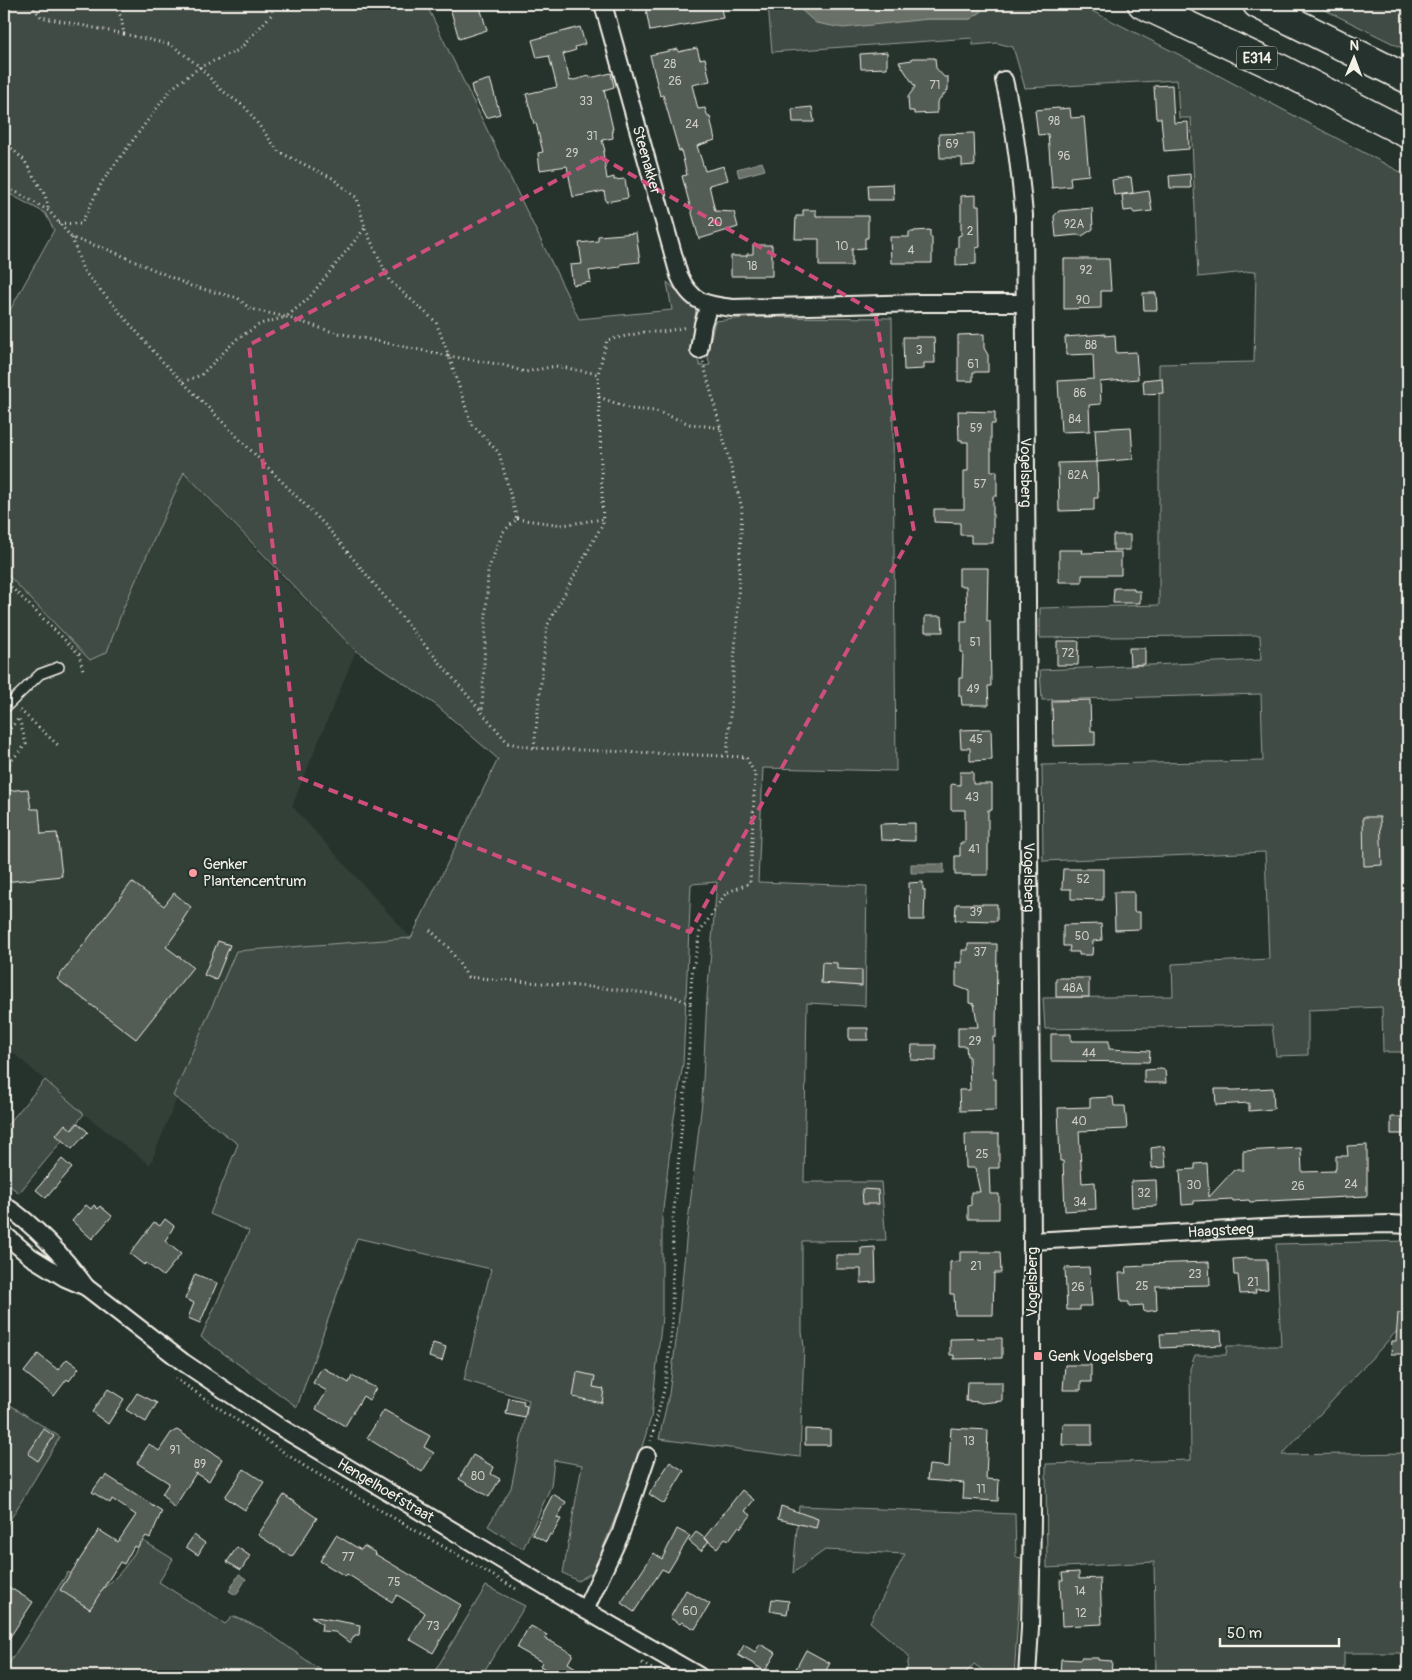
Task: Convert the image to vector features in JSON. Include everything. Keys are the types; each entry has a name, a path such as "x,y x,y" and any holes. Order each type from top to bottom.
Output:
{"highway":[{"name":"E314","path":"1142,4 1280,69 1408,134"},
{"path":"1257,4 1408,79"}],"street":[{"name":"Steenakker","path":"603,4 678,275 692,296 709,305 733,308 920,303 1024,303"},
{"name":"Vogelsberg","path":"1004,80 1012,112 1020,167 1024,215 1032,1241 1032,1521 1027,1676"},
{"path":"700,350 709,305"},
{"name":"Hengelhoefstraat","path":"4,1205 51,1244 75,1270 86,1287"},
{"name":"Haagsteeg","path":"1032,1241 1301,1226 1408,1225"},
{"name":"Hengelhoefstraat","path":"4,1234 32,1257 65,1278 86,1287 183,1362 275,1424 585,1610 699,1676"},
{"path":"585,1610 620,1535 647,1456"}],"lane":[{"path":"4,709 40,674 59,667"}],"path":[{"path":"31,4 41,17 172,45 200,67 220,89 246,108 279,152 332,178 356,198 366,228 390,280 436,322 471,423 499,453 517,519"},
{"path":"114,4 121,17 124,34"},
{"path":"58,222 81,224 102,182 171,89 200,67 239,50 272,14 272,4"},
{"path":"4,142 24,160 45,195 49,211"},
{"path":"4,185 49,211 72,238 83,270 162,361 326,526 508,743 534,748 746,757 755,774 750,883 726,893 700,932 692,974 690,1037 673,1220 672,1328 665,1386 647,1456"},
{"path":"183,382 201,375 237,339 260,324 286,317 308,299 366,228"},
{"path":"72,238 109,250 191,286 238,298 250,309 286,317 333,332 503,365 525,372 556,366 598,374"},
{"path":"534,748 547,626 603,523 598,374 607,340 644,332 662,332 704,324"},
{"path":"700,350 742,508 737,623 727,756"},
{"path":"599,397 631,409 656,411 690,424 720,428"},
{"path":"517,519 563,525 602,519"},
{"path":"482,712 488,570 503,532 517,519"},
{"path":"4,580 79,654 83,670"},
{"path":"12,701 59,746"},
{"path":"4,736 23,713"},
{"path":"4,769 26,744 19,718"},
{"path":"430,930 449,948 468,977 673,996 690,1004"}],"highlighted area":[{"path":"600,157 875,312 914,531 690,932 300,778 249,345"}],"shaded area":[{"path":"4,4 426,4 579,319 672,310 667,282 696,307 693,343 700,366 710,365 707,354 715,321 754,317 892,318 896,771 763,768 758,882 867,886 865,1006 807,1003 804,1182 881,1182 886,1240 802,1241 802,1332 804,1347 800,1457 659,1439 669,1394 678,1326 702,1102 707,997 717,882 691,884 683,1064 673,1124 662,1218 662,1317 651,1418 634,1472 593,1572 578,1581 563,1573 582,1465 554,1460 551,1486 523,1549 488,1526 511,1488 529,1400 464,1380 491,1269 357,1238 297,1407 201,1337 249,1231 210,1214 238,1144 173,1096 236,951 411,938 498,759 436,705 356,651 184,472 123,609 107,652 90,660 4,571 4,321 54,230 45,213 4,191"},
{"path":"768,4 800,4 801,9 904,20 970,19 981,12 980,4 1078,4 1180,55 1408,176 1408,1052 1383,1052 1382,1007 1308,1010 1308,1055 1276,1056 1272,1025 1045,1029 1043,998 1173,996 1172,964 1269,959 1265,852 1043,861 1042,765 1263,761 1261,694 1042,700 1040,670 1261,660 1260,635 1040,638 1040,608 1159,605 1159,364 1254,362 1256,271 1198,277 1191,118 1179,118 1177,80 1025,88 1013,47 997,43 973,45 972,38 772,52"},
{"path":"800,4 980,4 981,12 970,19 928,19 843,28 816,23 800,9"},
{"path":"1313,4 1408,4 1408,51"},
{"path":"762,162 765,170 739,177 737,169"},
{"path":"184,472 278,573 356,651 292,806 411,938 236,951 150,1165 84,1114 4,1045 4,571 90,660 107,652 123,609"},
{"path":"911,864 944,864 944,873 911,873"},
{"path":"45,1080 84,1114 19,1193 4,1181 4,1129"},
{"path":"1408,1241 1408,1319 1282,1455 1408,1453 1408,1653 1344,1653 1344,1676 1156,1676 1154,1562 1047,1568 1046,1464 1191,1460 1190,1369 1195,1355 1226,1355 1227,1346 1281,1346 1276,1244"},
{"path":"4,1401 60,1437 4,1530"},
{"path":"799,1506 1015,1514 1016,1557 1022,1558 1014,1676 991,1676 974,1664 963,1676 906,1676 909,1656 870,1622 905,1554 825,1550 793,1573"},
{"path":"142,1540 173,1559 159,1582 225,1624 233,1616 263,1629 313,1665 332,1676 4,1675 4,1671 68,1572 98,1592 123,1569"},
{"path":"239,1574 246,1579 236,1595 229,1591"},
{"path":"486,1586 525,1606 481,1676 432,1676"}],"building":[{"path":"449,4 479,4 487,30 459,39"},
{"path":"645,4 720,4 723,18 650,31"},
{"path":"580,27 585,44 575,47 576,50 563,54 570,81 611,73 614,87 604,90 613,129 613,138 602,140 605,151 603,152 607,179 614,177 614,180 625,179 628,198 606,202 604,191 573,197 567,166 540,170 538,153 543,152 526,94 557,87 549,56 537,58 532,40"},
{"path":"697,48 700,59 705,58 710,81 692,85 698,109 705,108 708,117 710,117 715,140 697,146 705,171 724,166 728,180 709,185 715,211 734,212 738,227 699,239 682,176 687,175 681,150 679,151 663,95 660,96 650,55 678,49 678,52"},
{"path":"887,52 887,68 861,69 860,54"},
{"path":"912,58 935,58 936,68 944,77 948,77 948,90 937,102 937,113 914,114 914,111 909,111 908,97 915,87 899,62 912,60"},
{"path":"490,79 500,114 486,118 471,85"},
{"path":"1172,85 1174,123 1188,122 1189,149 1164,151 1161,118 1156,118 1154,86"},
{"path":"812,107 814,122 793,122 792,109"},
{"path":"1070,108 1071,118 1084,117 1089,175 1070,177 1071,186 1052,188 1048,134 1038,135 1035,110"},
{"path":"974,133 975,165 962,166 962,158 940,158 939,134"},
{"path":"1190,174 1191,188 1170,188 1169,176"},
{"path":"1131,177 1133,193 1114,195 1112,180"},
{"path":"893,184 894,200 869,200 868,185"},
{"path":"1149,191 1152,211 1134,213 1132,210 1124,211 1122,195"},
{"path":"976,195 976,206 979,206 980,247 976,248 976,264 956,265 958,236 961,235 961,196"},
{"path":"1092,208 1093,229 1082,236 1056,237 1054,216 1059,211"},
{"path":"803,210 816,210 816,216 868,216 868,238 865,238 865,248 852,249 852,266 819,266 819,239 795,239 796,216 803,216"},
{"path":"930,230 930,237 932,237 932,263 891,263 890,237 909,237 909,232"},
{"path":"636,233 640,262 589,271 591,282 573,285 570,265 582,264 579,243 598,241 598,236"},
{"path":"753,245 772,245 772,276 731,276 731,256 753,254"},
{"path":"1064,259 1109,259 1111,291 1101,291 1101,308 1064,309"},
{"path":"1143,293 1156,293 1157,310 1144,310"},
{"path":"984,334 984,348 988,355 988,372 973,372 973,381 958,381 958,335"},
{"path":"1105,334 1105,336 1115,335 1116,353 1136,352 1138,379 1100,382 1101,404 1089,405 1090,431 1061,432 1058,381 1094,379 1093,354 1066,355 1065,337"},
{"path":"903,337 934,337 935,363 924,363 924,369 904,370"},
{"path":"1162,378 1163,393 1144,394 1143,380"},
{"path":"958,411 995,412 995,424 991,424 991,471 997,471 997,496 993,496 993,543 971,543 971,535 960,535 960,523 934,522 934,509 964,509 964,471 968,471 968,442 959,440"},
{"path":"1131,427 1133,459 1097,462 1095,429"},
{"path":"1097,462 1098,498 1094,498 1094,510 1059,511 1058,463"},
{"path":"1113,535 1130,535 1130,550 1113,550"},
{"path":"1059,550 1083,550 1082,553 1121,552 1121,575 1082,575 1082,582 1059,582"},
{"path":"959,568 988,568 987,621 990,621 991,686 988,686 989,705 962,705 961,696 959,696 959,678 962,678 963,652 961,652 961,621 967,621 966,586 959,586"},
{"path":"1114,588 1134,588 1134,591 1140,591 1140,603 1113,603"},
{"path":"925,616 942,616 943,632 925,632"},
{"path":"1057,641 1079,641 1078,665 1057,665"},
{"path":"1129,648 1145,648 1145,664 1130,665"},
{"path":"1090,700 1091,731 1095,731 1095,745 1053,746 1052,701"},
{"path":"991,729 992,760 970,761 970,748 961,748 960,730"},
{"path":"960,772 973,772 973,784 992,784 992,810 988,810 988,875 955,875 955,856 960,856 960,843 965,843 965,810 951,810 951,784 960,785"},
{"path":"28,789 31,809 39,809 41,834 57,833 62,876 4,882 4,791"},
{"path":"1363,817 1380,817 1382,865 1364,866"},
{"path":"915,823 915,841 881,840 880,824"},
{"path":"1063,869 1103,869 1103,900 1071,899 1071,889 1062,889"},
{"path":"132,882 164,906 174,893 191,907 182,921 184,922 166,947 193,967 136,1039 57,979"},
{"path":"923,882 923,890 925,890 924,920 910,920 909,883"},
{"path":"1114,892 1134,892 1134,912 1140,912 1140,929 1115,930"},
{"path":"956,904 997,904 997,921 955,920"},
{"path":"1101,924 1102,940 1093,941 1092,955 1079,955 1079,952 1069,952 1070,946 1063,946 1063,925"},
{"path":"218,941 230,945 216,980 204,975"},
{"path":"968,944 997,944 996,1037 993,1037 993,1079 996,1079 996,1110 960,1111 959,1090 970,1090 969,1056 967,1056 966,1046 958,1046 958,1027 978,1027 974,1004 969,1003 969,991 956,986 956,962 962,963 962,950 968,950"},
{"path":"822,962 837,963 837,969 862,970 862,986 821,983"},
{"path":"1056,978 1089,978 1089,997 1056,997"},
{"path":"849,1028 868,1028 868,1040 849,1040"},
{"path":"1051,1034 1071,1034 1071,1041 1109,1041 1109,1049 1150,1051 1149,1062 1051,1061"},
{"path":"912,1045 936,1045 936,1061 911,1060"},
{"path":"1144,1070 1165,1070 1166,1083 1144,1083"},
{"path":"1273,1088 1274,1109 1249,1111 1249,1103 1216,1105 1215,1089"},
{"path":"1113,1097 1114,1106 1125,1106 1127,1129 1079,1131 1082,1183 1095,1182 1096,1209 1065,1211 1063,1161 1060,1161 1058,1108 1090,1107 1090,1098"},
{"path":"1391,1117 1404,1117 1404,1134 1391,1134"},
{"path":"78,1123 88,1132 72,1149 56,1135 65,1124 72,1130"},
{"path":"965,1134 999,1134 999,1168 989,1168 990,1194 999,1194 999,1219 968,1219 971,1192 980,1192 975,1168 966,1168"},
{"path":"1367,1145 1367,1196 1250,1202 1249,1200 1233,1201 1232,1199 1194,1201 1194,1204 1182,1205 1180,1170 1195,1169 1195,1164 1207,1163 1209,1197 1234,1170 1243,1170 1243,1151 1301,1148 1302,1172 1335,1171 1336,1156 1348,1156 1347,1146"},
{"path":"1164,1146 1166,1167 1152,1168 1151,1148"},
{"path":"62,1159 72,1168 46,1198 36,1190"},
{"path":"1156,1180 1157,1206 1132,1207 1131,1181"},
{"path":"862,1189 878,1190 879,1204 863,1204"},
{"path":"86,1205 91,1209 94,1205 98,1209 100,1206 112,1216 92,1239 72,1221"},
{"path":"165,1219 174,1226 165,1241 181,1254 163,1276 130,1254 154,1222 160,1226"},
{"path":"875,1247 876,1282 861,1283 861,1269 836,1269 836,1255 861,1255 861,1248"},
{"path":"960,1252 1000,1252 1001,1273 994,1273 993,1315 955,1315 954,1294 950,1294 950,1262 960,1261"},
{"path":"1233,1259 1267,1259 1268,1289 1255,1290 1256,1293 1240,1294 1238,1275 1234,1275"},
{"path":"1209,1262 1210,1285 1156,1286 1157,1310 1144,1312 1143,1305 1129,1306 1129,1302 1121,1302 1119,1273 1127,1273 1126,1267 1145,1266 1144,1264"},
{"path":"1089,1267 1092,1306 1080,1306 1080,1310 1067,1310 1065,1268"},
{"path":"195,1274 217,1283 200,1323 188,1318 194,1303 185,1299"},
{"path":"1398,1313 1408,1313 1408,1354 1391,1354 1392,1341 1396,1341"},
{"path":"1221,1331 1222,1345 1161,1348 1160,1334"},
{"path":"1002,1338 1002,1358 954,1359 954,1355 950,1355 950,1339"},
{"path":"433,1343 446,1347 442,1361 429,1357"},
{"path":"38,1354 58,1370 67,1359 79,1368 69,1381 67,1379 54,1396 24,1372"},
{"path":"1065,1365 1091,1365 1091,1382 1081,1382 1081,1390 1063,1390"},
{"path":"322,1367 349,1383 352,1376 376,1388 369,1400 363,1396 345,1426 316,1409 327,1391 313,1383"},
{"path":"577,1372 595,1376 593,1387 604,1389 602,1403 573,1397"},
{"path":"967,1382 1002,1382 1002,1401 981,1403 966,1401"},
{"path":"108,1389 124,1399 108,1424 92,1412"},
{"path":"137,1393 157,1403 146,1422 126,1410"},
{"path":"509,1398 524,1401 523,1405 527,1406 525,1418 506,1414"},
{"path":"384,1410 430,1436 424,1447 434,1453 422,1472 367,1438"},
{"path":"1063,1424 1092,1424 1092,1445 1062,1445"},
{"path":"951,1428 988,1430 986,1479 999,1480 998,1501 963,1499 964,1483 927,1480 929,1465 949,1467"},
{"path":"44,1429 54,1436 38,1461 28,1454"},
{"path":"805,1429 830,1430 830,1445 805,1445"},
{"path":"177,1430 222,1459 209,1481 196,1473 174,1508 162,1494 169,1483 137,1463 149,1444 159,1451 171,1433"},
{"path":"473,1455 494,1467 491,1474 500,1479 489,1497 459,1479"},
{"path":"670,1462 684,1471 664,1504 649,1494"},
{"path":"244,1469 264,1482 245,1510 225,1497"},
{"path":"106,1475 162,1511 150,1538 146,1536 137,1548 134,1546 124,1564 120,1562 90,1609 60,1590 99,1530 118,1542 136,1515 112,1499 110,1503 92,1492"},
{"path":"742,1490 754,1500 745,1511 751,1515 741,1528 739,1526 729,1540 725,1538 717,1548 704,1538"},
{"path":"553,1494 566,1502 557,1518 561,1519 546,1542 532,1534"},
{"path":"284,1495 317,1518 292,1557 258,1535"},
{"path":"781,1506 818,1519 816,1528 778,1519"},
{"path":"677,1529 690,1536 668,1572 662,1569 634,1612 621,1603 654,1553 662,1559"},
{"path":"696,1532 709,1541 701,1551 689,1541"},
{"path":"194,1535 205,1543 198,1555 186,1547"},
{"path":"336,1535 361,1550 364,1546 461,1605 433,1653 409,1639 425,1613 423,1611 397,1595 392,1602 347,1574 345,1576 320,1561"},
{"path":"237,1547 250,1556 241,1570 227,1562"},
{"path":"1079,1572 1079,1579 1100,1578 1102,1624 1062,1626 1060,1580 1063,1580 1062,1573"},
{"path":"4,1584 33,1602 4,1646"},
{"path":"686,1590 710,1604 695,1629 670,1618"},
{"path":"772,1599 789,1601 787,1614 770,1611"},
{"path":"311,1616 360,1625 359,1635 355,1635 350,1643 335,1632 321,1631 322,1624"},
{"path":"531,1626 547,1635 545,1638 573,1654 568,1663 588,1676 557,1676 540,1666 542,1662 517,1648"},
{"path":"760,1644 776,1653 765,1671 738,1655 744,1645 755,1652"},
{"path":"806,1650 830,1663 823,1676 792,1676"},
{"path":"1081,1658 1098,1658 1098,1660 1112,1661 1111,1675 1060,1675 1061,1659 1081,1660"}],"place":[{"name":"Genker Plantencentrum","path":"193,873"},
{"name":"Genk Vogelsberg","path":"1038,1356"}]}
